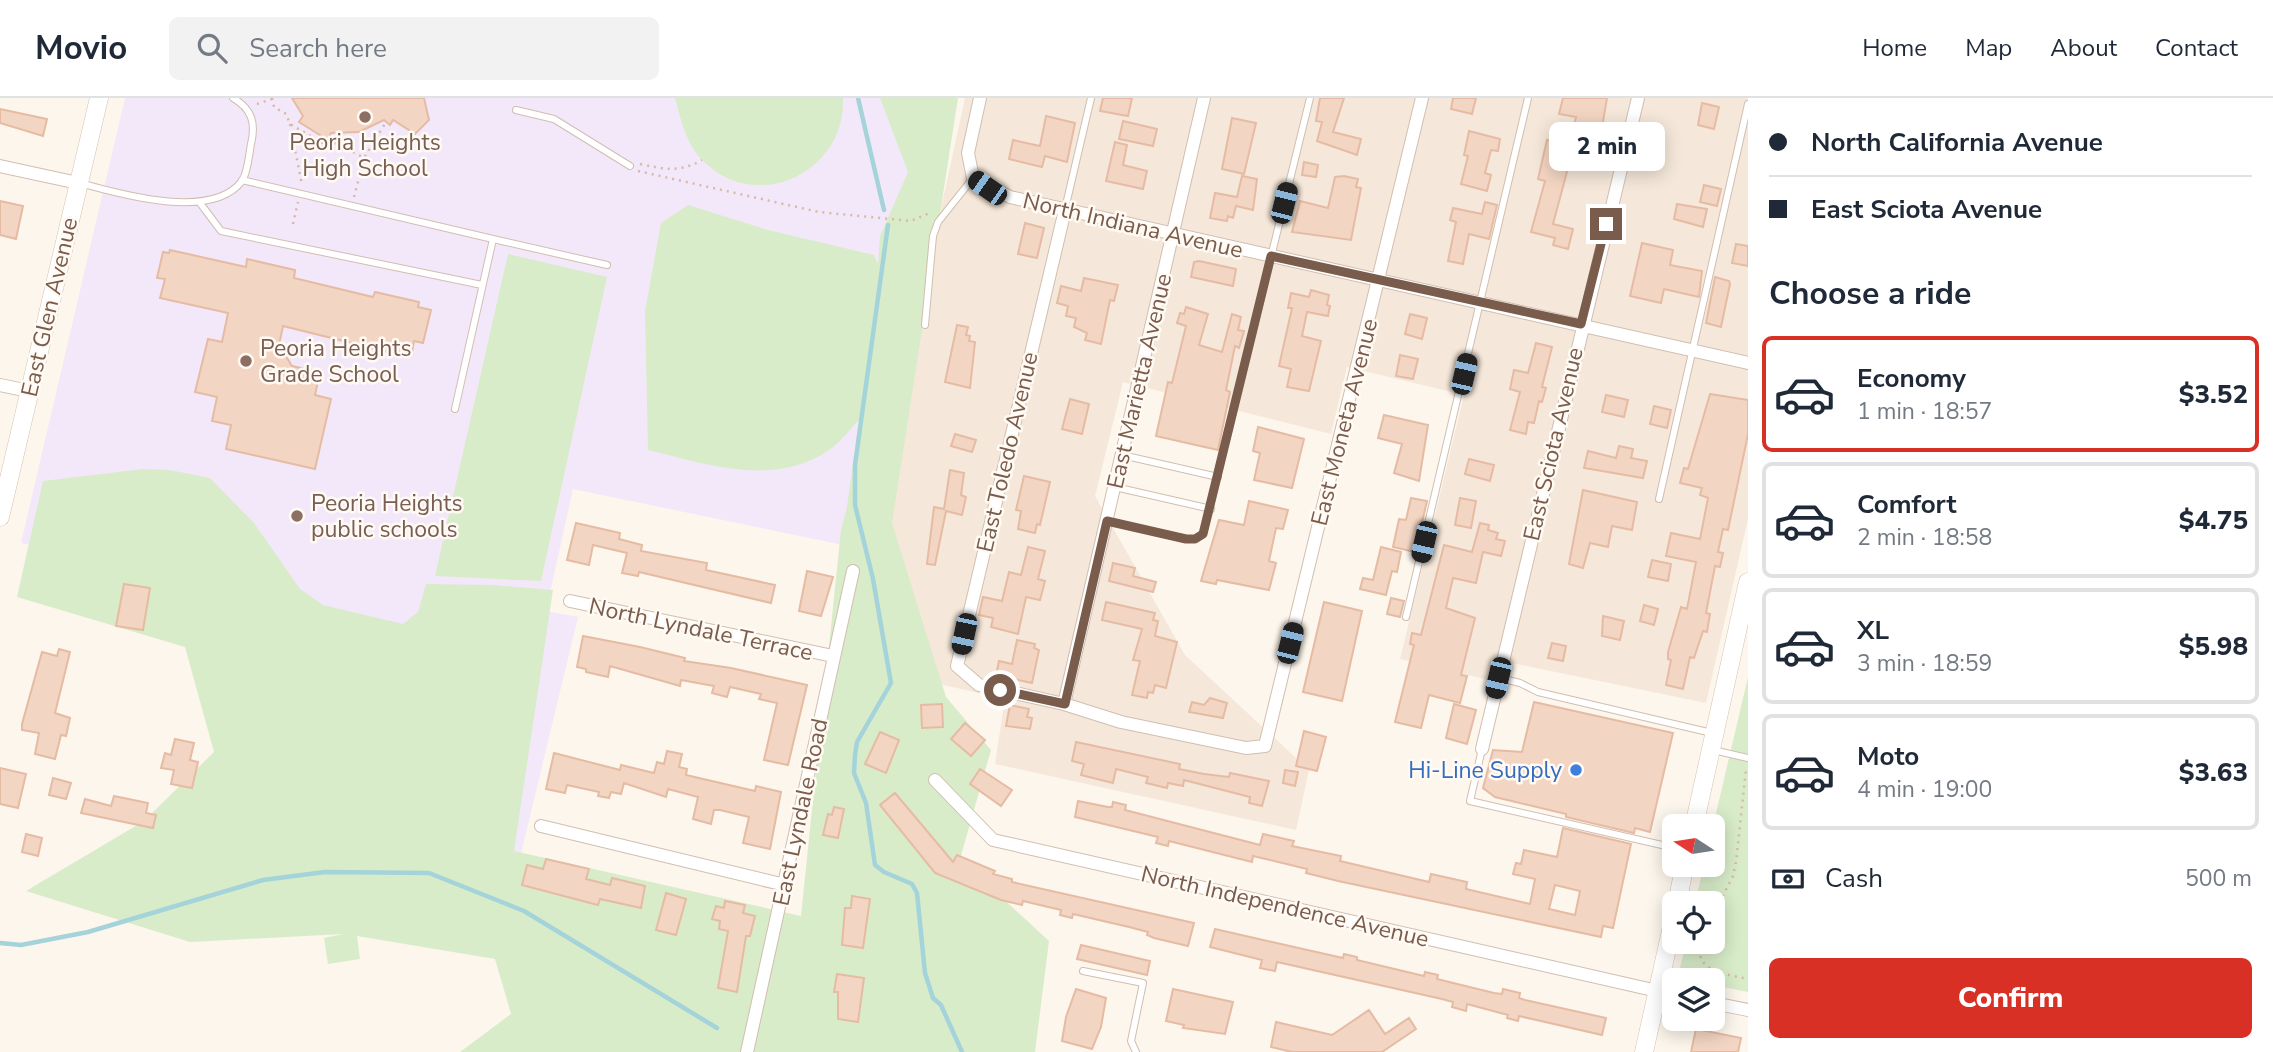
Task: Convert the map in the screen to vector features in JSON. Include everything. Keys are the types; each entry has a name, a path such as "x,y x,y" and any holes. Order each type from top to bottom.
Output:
{"street":[{"name":"East Glen Avenue","path":"0,517 2,495 99,98"},
{"path":"973,178 968,153 980,98"},
{"name":"East Marietta Avenue","path":"1065,704 1204,98"},
{"name":"East Moneta Avenue","path":"1065,704 1121,722 1247,748 1265,746 1422,98"},
{"name":"East Sciota Avenue","path":"1482,749 1581,324 1637,98"},
{"path":"0,166 78,183"},
{"name":"North Indiana Avenue","path":"973,178 1010,197 1065,211 1174,233 1748,363"},
{"name":"East Toledo Avenue","path":"1065,211 957,666 979,685 1065,704"},
{"path":"0,385 29,391"},
{"name":"East Lyndale Road","path":"747,1052 853,572"},
{"path":"1697,814 1748,582"},
{"name":"North Lyndale Terrace","path":"570,601 833,656"},
{"name":"North Independence Avenue","path":"935,780 993,840 1662,993"},
{"path":"541,826 785,884"},
{"path":"1644,1052 1662,1005"},
{"path":"1725,1005 1748,1010"}],"lane":[{"path":"78,183 146,198 200,202 223,195 242,180 254,122 242,104 233,98"},
{"path":"1065,211 1091,98"},
{"path":"1107,521 1195,539 1203,534 1310,98"},
{"path":"1406,617 1528,98"},
{"path":"1659,499 1748,104"},
{"path":"516,110 554,119 629,166"},
{"path":"925,325 933,236 937,222 973,178"},
{"path":"242,180 607,265"},
{"path":"200,202 221,231 482,285"},
{"path":"455,409 493,239"},
{"path":"1122,455 1218,477"},
{"path":"1115,487 1210,509"},
{"path":"1498,678 1712,742 1748,759"},
{"path":"1482,749 1470,800 1662,845"},
{"path":"1083,971 1143,984 1131,1041 1136,1052"}],"path":[{"path":"257,104 272,99 274,107 286,114 303,185"},
{"path":"354,197 364,158 386,122"},
{"path":"289,124 326,145 337,143 364,158"},
{"path":"629,166 638,164 673,171 687,168 702,160"},
{"path":"636,171 819,212 911,221 917,219"},
{"path":"1725,892 1736,862 1748,759"},
{"path":"1701,954 1701,959 1708,969 1748,979"}],"shaded area":[{"name":"Peoria Heights public schools","path":"125,98 919,98 853,547 573,489 546,611 578,617 504,924 409,632 21,543"},
{"path":"965,98 1748,98 1748,519 1706,703 1492,659 1489,680 1400,659 1464,395 1347,367 1331,434 1123,382 1095,496 1185,655 1309,770 1296,830 995,764 1005,699 842,662"}],"green space":[{"path":"675,98 843,98 840,124 830,147 814,165 794,178 772,184 748,184 725,177 697,154 685,131"},
{"path":"880,98 958,98 892,523 946,697 991,750 960,859 1049,941 1035,1052 460,1052 511,1014 495,959 357,936 360,959 328,964 324,938 343,934 190,942 26,891 144,821 214,752 185,647 17,597 43,481 143,469 170,470 210,478 254,523 300,589 323,605 403,624 418,612 426,584 493,585 553,590 514,851 801,916 841,530 847,507 859,420 829,450 786,468 740,470 648,450 645,311 661,223 688,205 768,230 874,255 878,264 880,236 908,172"},
{"path":"508,254 607,277 541,581 435,576"},
{"path":"1748,677 1748,992 1725,987 1725,968 1680,968 1683,954 1725,954 1725,891 1698,891 1701,877 1726,877 1726,814 1716,814"}],"building":[{"name":"Peoria Heights High School","path":"292,98 424,98 429,120 415,134 393,120 390,125 384,120 359,132 331,133 328,140 299,122 303,116"},
{"path":"1103,98 1132,98 1128,116 1100,111"},
{"path":"1320,98 1344,98 1333,132 1361,139 1357,155 1317,141 1322,122 1316,121"},
{"path":"1453,98 1476,98 1472,114 1451,109"},
{"path":"1563,98 1607,98 1600,139 1572,134 1576,117 1559,114"},
{"path":"1702,103 1719,107 1714,129 1698,125"},
{"path":"0,109 47,119 43,136 0,123"},
{"path":"1046,116 1075,123 1067,162 1045,156 1042,167 1009,159 1013,140 1040,146"},
{"path":"1232,118 1256,123 1244,174 1222,169"},
{"path":"1123,121 1157,129 1153,146 1119,139"},
{"path":"1469,131 1500,139 1498,151 1491,150 1485,173 1491,175 1487,191 1461,184 1468,156 1464,155"},
{"path":"1547,140 1568,144 1564,167 1568,168 1553,224 1573,229 1568,249 1553,245 1555,238 1531,232 1545,181 1538,179"},
{"path":"1115,142 1127,145 1123,165 1147,171 1143,189 1106,181"},
{"path":"1304,162 1318,165 1316,177 1302,175"},
{"path":"1242,176 1257,179 1253,210 1236,206 1233,218 1228,216 1227,221 1210,218 1215,193 1237,197"},
{"path":"1335,177 1358,179 1356,187 1361,188 1351,240 1292,232 1300,201 1328,208"},
{"path":"1704,185 1721,189 1717,206 1700,202"},
{"path":"0,201 23,206 16,239 0,235"},
{"path":"1485,202 1497,205 1489,239 1469,234 1463,264 1448,261 1456,222 1450,220 1453,208 1482,214"},
{"path":"1677,204 1707,209 1703,227 1674,219"},
{"path":"1025,223 1044,228 1037,258 1018,254"},
{"path":"1642,243 1673,250 1670,265 1702,271 1699,297 1664,289 1661,303 1630,296"},
{"path":"1736,244 1748,246 1748,266 1732,263"},
{"name":"Peoria Heights Grade School","path":"170,250 246,267 247,259 295,270 294,278 373,297 375,292 419,302 418,307 431,310 423,343 414,341 412,352 406,350 404,356 283,326 279,345 292,366 320,372 315,395 331,399 315,469 226,449 231,425 212,421 217,397 195,392 208,339 222,342 228,313 160,298 165,279 157,278 163,252 169,253"},
{"path":"1194,262 1236,269 1233,286 1191,277"},
{"path":"1715,277 1729,281 1730,284 1721,327 1706,323"},
{"path":"1084,278 1118,285 1114,301 1110,300 1101,344 1085,340 1087,333 1074,327 1076,318 1066,316 1068,306 1057,303 1061,286 1081,291"},
{"path":"1311,290 1329,295 1327,305 1330,306 1328,316 1307,312 1302,336 1321,341 1309,391 1287,387 1291,369 1279,366 1292,308 1288,308 1291,293 1309,297"},
{"path":"1186,307 1208,314 1199,345 1222,352 1232,314 1241,317 1238,330 1244,331 1239,348 1235,346 1226,390 1230,392 1218,450 1156,436 1168,382 1172,383 1186,326 1177,323 1180,313 1184,314"},
{"path":"1410,314 1427,318 1422,339 1405,334"},
{"path":"957,325 968,327 966,335 970,336 969,341 975,342 970,388 945,382"},
{"path":"1536,343 1552,347 1542,387 1546,388 1542,402 1539,401 1534,423 1528,422 1526,434 1510,430 1520,392 1510,389 1514,370 1528,373"},
{"path":"1400,355 1418,359 1413,379 1396,376"},
{"path":"1710,394 1748,400 1748,434 1728,530 1723,529 1718,552 1723,553 1720,567 1715,566 1706,613 1710,614 1707,632 1703,631 1694,658 1690,657 1683,689 1666,685 1671,660 1668,659 1668,652 1681,607 1687,609 1696,562 1666,556 1671,533 1700,539 1708,498 1700,495 1702,488 1680,483 1684,468 1688,469"},
{"path":"1606,395 1628,400 1624,417 1602,412"},
{"path":"1070,399 1089,404 1082,434 1062,429"},
{"path":"1654,406 1671,410 1667,428 1650,424"},
{"path":"1384,415 1428,425 1419,481 1394,473 1402,444 1378,438"},
{"path":"1258,427 1304,439 1292,488 1254,480 1260,453 1253,451"},
{"path":"955,434 976,440 972,452 951,446"},
{"path":"1619,446 1633,449 1631,458 1647,461 1643,478 1584,468 1588,451 1616,458"},
{"path":"1469,459 1494,465 1490,481 1465,474"},
{"path":"950,470 964,473 961,495 966,497 962,515 946,511 935,565 927,564 934,507 944,509"},
{"path":"1024,476 1050,482 1040,525 1037,524 1035,533 1018,529 1021,511 1016,510"},
{"path":"1583,490 1637,502 1632,530 1612,526 1608,547 1590,543 1583,568 1569,564"},
{"path":"1411,498 1427,501 1415,552 1393,547 1399,519 1406,520"},
{"path":"1460,498 1476,501 1471,528 1455,525"},
{"path":"1249,501 1288,510 1283,529 1276,528 1269,561 1276,563 1269,590 1217,580 1216,584 1201,581 1219,520 1244,525"},
{"path":"576,523 620,533 619,539 642,545 641,551 707,563 706,570 775,585 771,603 639,572 638,576 622,573 627,553 593,545 589,565 567,560"},
{"path":"1480,523 1489,525 1488,530 1498,533 1496,539 1505,541 1501,556 1483,552 1476,583 1453,578 1446,608 1475,618 1461,675 1467,676 1460,703 1429,695 1421,728 1395,722 1414,645 1410,644 1412,633 1421,635 1444,545 1472,552"},
{"path":"1028,547 1045,551 1038,579 1045,581 1040,600 1026,597 1018,634 991,627 993,618 979,615 983,597 1002,601 1009,572 1021,575"},
{"path":"1381,547 1401,552 1397,572 1392,571 1386,595 1360,589 1363,578 1373,580"},
{"path":"1652,560 1671,564 1668,581 1648,577"},
{"path":"1113,563 1135,568 1133,576 1156,582 1153,592 1109,581"},
{"path":"807,571 833,577 821,616 799,611"},
{"path":"124,584 150,588 143,630 116,626"},
{"path":"1391,598 1404,601 1400,617 1387,614"},
{"path":"1106,602 1155,613 1153,620 1158,621 1155,636 1177,642 1166,688 1155,685 1153,693 1148,692 1147,698 1132,695 1140,661 1133,660 1142,629 1102,620"},
{"path":"1324,602 1362,611 1342,701 1303,692"},
{"path":"1644,605 1658,609 1654,625 1640,621"},
{"path":"1603,616 1624,621 1620,640 1602,636"},
{"path":"583,636 685,658 684,661 731,668 807,685 788,765 764,760 777,703 759,699 761,694 730,687 727,697 712,693 714,686 681,680 680,686 610,666 608,677 586,672 586,669 577,667"},
{"path":"1017,640 1035,644 1034,648 1039,650 1032,683 996,675 999,661 1012,664"},
{"path":"1552,643 1566,646 1563,661 1548,658"},
{"path":"59,649 70,652 55,713 70,718 66,736 61,735 55,759 35,754 39,733 22,730 22,724 42,652 57,656"},
{"path":"1210,698 1227,703 1223,718 1189,712 1192,702 1204,705"},
{"name":"Hi-Line Supply","path":"1534,702 1673,733 1650,832 1635,828 1634,833 1566,817 1566,814 1495,797 1483,788 1493,750 1522,752"},
{"path":"942,704 943,727 922,728 921,705"},
{"path":"1454,704 1476,710 1467,744 1446,738"},
{"path":"1010,705 1029,709 1027,717 1032,718 1030,729 1006,726"},
{"path":"965,723 985,740 971,756 951,739"},
{"path":"1304,731 1326,737 1317,771 1296,766"},
{"path":"880,732 899,740 886,773 865,764"},
{"path":"175,739 194,743 190,760 198,762 192,788 171,784 174,770 161,768 165,753 171,755"},
{"path":"1076,742 1180,764 1179,769 1229,777 1230,773 1269,781 1262,806 1249,803 1250,797 1184,780 1183,786 1168,783 1167,788 1146,783 1148,777 1116,769 1113,783 1081,775 1084,764 1072,761"},
{"path":"667,751 682,754 679,767 687,769 686,775 755,791 756,786 781,792 770,849 743,843 749,817 714,810 711,824 693,819 698,797 668,789 666,797 624,783 621,794 611,792 609,798 598,796 599,792 567,785 565,793 546,789 554,753 620,770 621,765 654,773 657,762 664,764"},
{"path":"0,768 26,774 18,808 0,804"},
{"path":"980,769 1012,790 1001,806 970,784"},
{"path":"1285,770 1298,772 1295,786 1283,783"},
{"path":"53,778 71,783 66,799 49,795"},
{"path":"895,793 953,862 957,855 995,871 993,874 1012,879 1012,882 1194,923 1188,946 1154,938 1147,935 1148,932 1129,927 1073,914 1072,918 1060,915 1061,910 1023,901 1022,905 1001,900 935,873 880,805"},
{"path":"114,796 148,803 146,813 156,815 153,828 81,813 85,799 111,806"},
{"path":"1078,801 1108,807 1112,807 1113,802 1126,805 1125,810 1260,845 1263,834 1294,841 1292,846 1341,856 1340,861 1429,882 1431,874 1467,882 1466,889 1530,904 1535,879 1513,874 1516,863 1521,864 1524,850 1557,857 1563,828 1631,844 1613,928 1603,926 1601,937 1338,881 1306,873 1307,869 1253,856 1252,862 1169,841 1168,846 1156,843 1158,837 1075,817","holes":["1555,885 1580,891 1575,915 1549,909"]},
{"path":"834,807 844,809 838,838 823,835 828,814 832,815"},
{"path":"26,834 42,838 38,856 22,852"},
{"path":"546,859 589,869 586,879 610,885 612,878 645,886 641,908 600,899 598,905 522,885 527,865 543,869"},
{"path":"666,893 686,899 676,935 656,930"},
{"path":"852,896 870,899 863,948 842,945 845,908 851,908"},
{"path":"725,901 745,905 743,913 755,916 750,936 746,936 737,992 718,988 728,931 719,929 720,921 712,919 716,906 724,908"},
{"path":"1215,929 1343,958 1344,954 1357,957 1357,960 1424,976 1425,972 1438,975 1437,979 1494,993 1502,994 1503,989 1520,993 1519,998 1525,1000 1606,1018 1602,1035 1519,1016 1518,1021 1507,1018 1508,1015 1467,1004 1466,1011 1452,1007 1453,1002 1442,999 1277,962 1275,971 1260,968 1262,960 1210,947"},
{"path":"1081,945 1150,961 1147,975 1077,959"},
{"path":"837,974 864,978 858,1022 838,1019 838,992 834,992"},
{"path":"1076,989 1106,998 1101,1027 1092,1049 1062,1041 1066,1017"},
{"path":"1173,989 1233,1002 1225,1034 1183,1028 1184,1025 1166,1021"},
{"path":"1369,1010 1385,1034 1409,1018 1416,1029 1382,1052 1292,1052 1271,1047 1276,1022 1332,1035"},
{"path":"1696,1031 1741,1038 1738,1052 1691,1052"}],"waterway":[{"path":"858,98 884,210"},
{"path":"888,225 855,465 855,505 873,579 891,683 857,742 854,773 866,803 875,865 884,872 912,884 917,893 925,973 933,998 941,1005 962,1052"},
{"path":"0,943 21,945 88,932 263,880 325,872 429,873 524,911 717,1028"}],"place":[{"name":"Peoria Heights High School","path":"365,117"},
{"name":"Peoria Heights Grade School","path":"246,361"},
{"name":"Peoria Heights public schools","path":"297,516"},
{"name":"Hi-Line Supply","path":"1576,770"}],"route":[{"path":"1000,690 1065,704 1107,521 1186,539 1195,539 1203,534 1271,256 1581,324 1606,224"}]}
